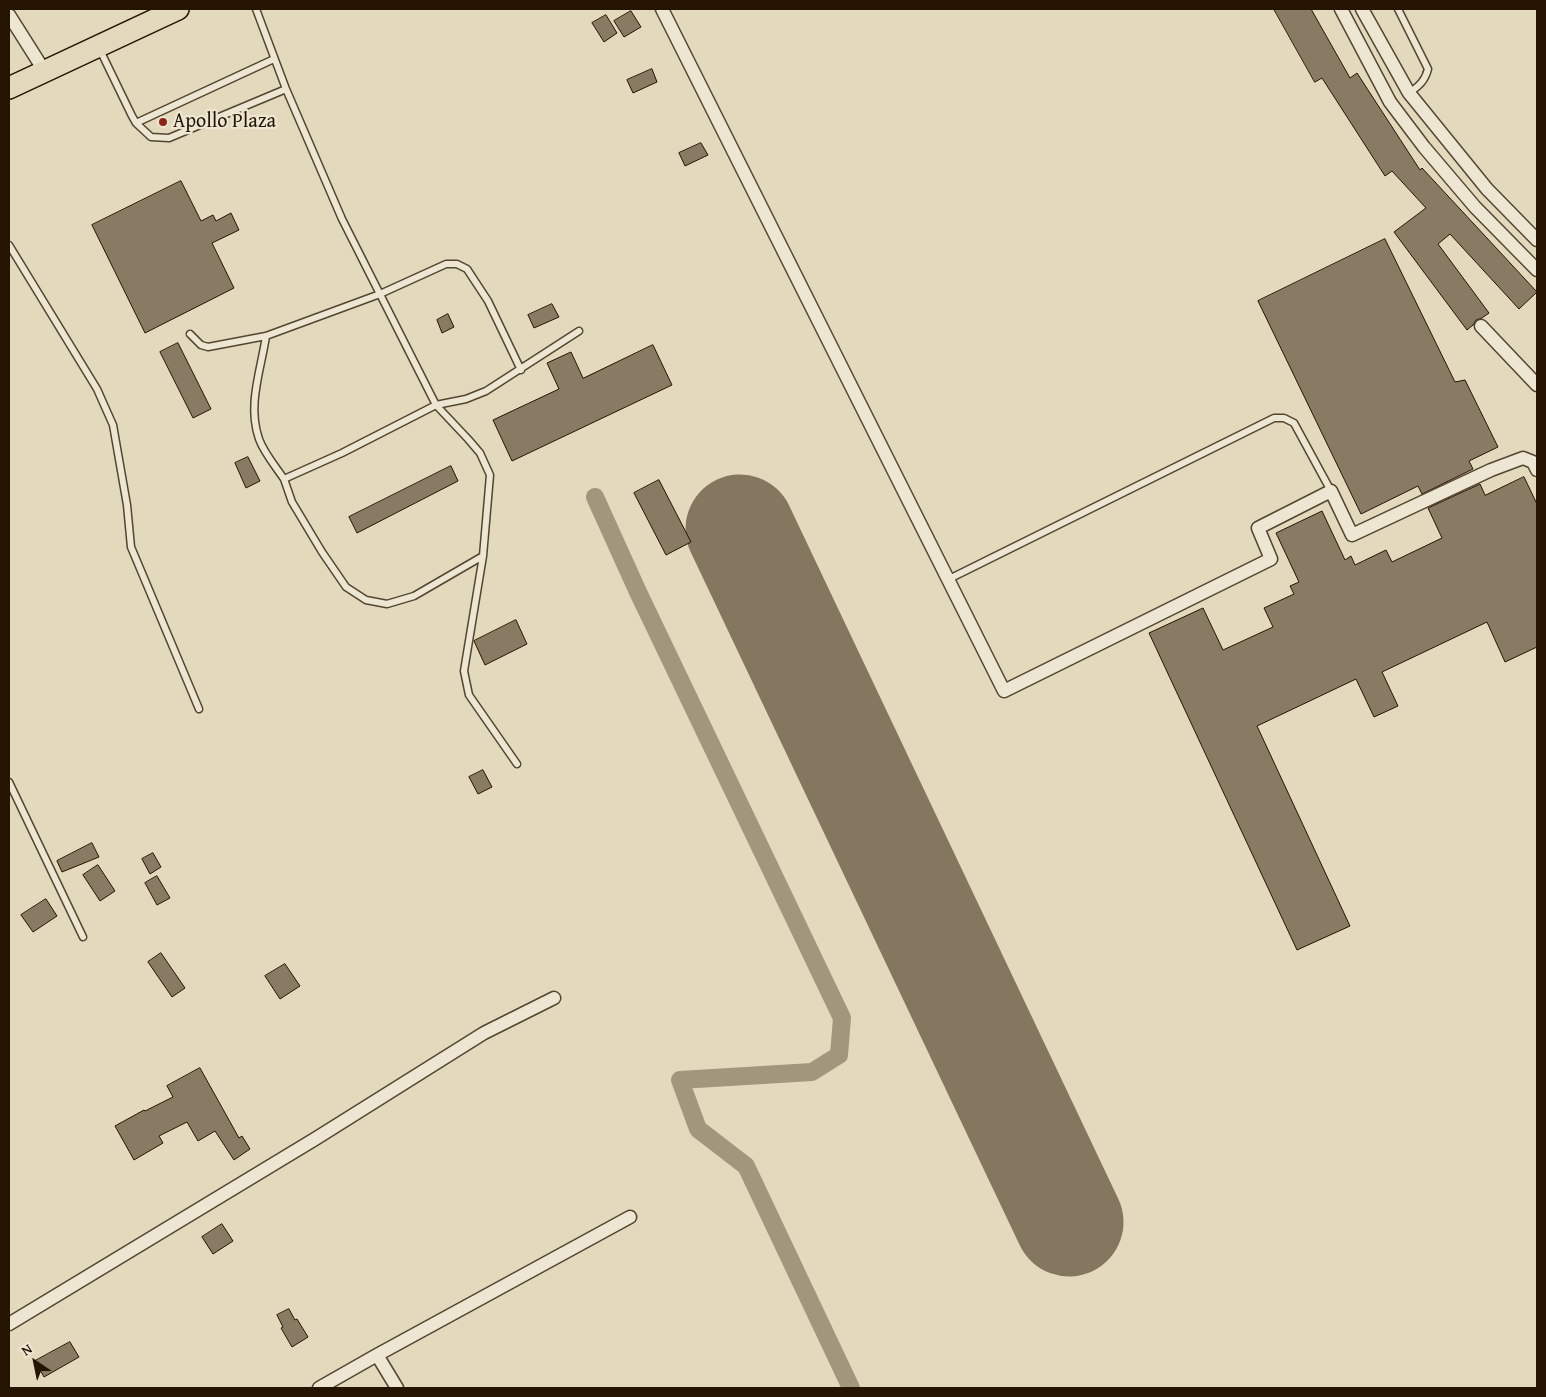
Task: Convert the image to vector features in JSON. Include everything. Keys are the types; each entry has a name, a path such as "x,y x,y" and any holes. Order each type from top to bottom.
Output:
{"highway":[{"path":"13,84 45,72 178,9"}],"street":[{"path":"662,9 1004,691 1271,559 1258,528 1331,491 1352,535 1491,470 1523,458 1532,462 1537,470"},
{"path":"1341,9 1390,102 1424,147 1475,207 1537,270"},
{"path":"1362,9 1409,93 1487,189 1537,240"},
{"path":"9,16 45,72"},
{"path":"1390,102 1409,93"},
{"path":"1481,326 1537,385"},
{"path":"9,1324 315,1139 484,1033 554,998"},
{"path":"320,1388 630,1216"},
{"path":"377,1355 397,1388"}],"lane":[{"path":"256,9 286,89 342,219 436,405 480,453 490,475 483,556 464,671 470,694 517,764"},
{"path":"1398,9 1428,69 1426,78 1420,86 1409,93"},
{"path":"99,46 122,100 136,123 151,136 169,138 286,89"},
{"path":"136,123 274,59"},
{"path":"9,245 98,389 113,425 127,505 131,547 199,709"},
{"path":"190,334 201,344 208,347 266,336 380,294 446,264 457,264 467,268 488,301 521,370"},
{"path":"284,479 342,453 436,405 466,399 486,391 579,331"},
{"path":"266,336 254,399 254,422 260,441 284,479 292,502 346,587 366,600 387,604 414,596 483,556"},
{"path":"947,580 1274,418 1284,418 1294,423 1331,491"},
{"path":"9,782 83,937"}],"building":[{"path":"1274,9 1311,9 1350,78 1357,73 1420,170 1422,168 1537,292 1519,309 1450,234 1438,244 1489,313 1476,320 1467,330 1394,232 1426,208 1392,171 1385,176 1322,78 1315,82"},
{"path":"631,11 641,27 624,37 614,21"},
{"path":"606,15 617,33 604,42 592,23"},
{"path":"652,69 657,82 633,93 627,80"},
{"path":"701,143 708,155 685,166 679,153"},
{"path":"181,181 201,221 213,215 216,221 231,213 239,230 212,243 234,288 145,333 92,225"},
{"path":"1385,239 1455,382 1465,380 1498,447 1469,461 1473,469 1422,494 1418,486 1361,514 1258,301"},
{"path":"552,304 559,317 534,328 528,315"},
{"path":"448,314 454,327 442,333 437,320"},
{"path":"178,343 211,409 193,418 160,352"},
{"path":"653,345 672,385 512,461 493,420 559,389 547,363 571,352 583,378"},
{"path":"248,457 260,481 246,488 235,463"},
{"path":"451,466 458,481 357,533 349,517"},
{"path":"1524,477 1537,504 1537,647 1505,662 1487,622 1382,672 1398,706 1374,717 1356,679 1257,726 1350,926 1297,950 1149,633 1203,608 1223,650 1273,627 1264,608 1294,594 1290,586 1299,582 1276,533 1322,511 1345,560 1351,556 1355,565 1386,550 1392,562 1442,538 1428,508 1480,484 1485,495"},
{"path":"659,480 691,542 666,555 634,493"},
{"path":"516,620 527,644 485,665 474,641"},
{"path":"483,770 492,787 478,794 469,777"},
{"path":"92,843 99,857 62,872 57,861"},
{"path":"153,853 161,867 150,874 142,859"},
{"path":"98,865 115,891 100,901 83,875"},
{"path":"157,876 170,898 157,905 145,883"},
{"path":"46,899 57,916 33,932 21,915"},
{"path":"161,953 185,988 172,997 148,962"},
{"path":"285,964 300,986 280,999 265,976"},
{"path":"200,1068 239,1138 242,1136 250,1149 234,1160 215,1131 198,1141 187,1122 159,1136 163,1143 134,1160 115,1126 173,1097 167,1086"},
{"path":"222,1224 233,1241 213,1254 202,1237"},
{"path":"289,1309 308,1337 292,1347 281,1328 283,1327 277,1315"},
{"path":"70,1342 79,1357 44,1377 35,1361"}],"waterway":[{"path":"595,497 638,592 842,1018 839,1055 812,1072 680,1080 698,1129 746,1166 851,1388"}],"runway":[{"path":"740,529 1069,1222"}],"place":[{"name":"Apollo Plaza","path":"163,122"}]}
